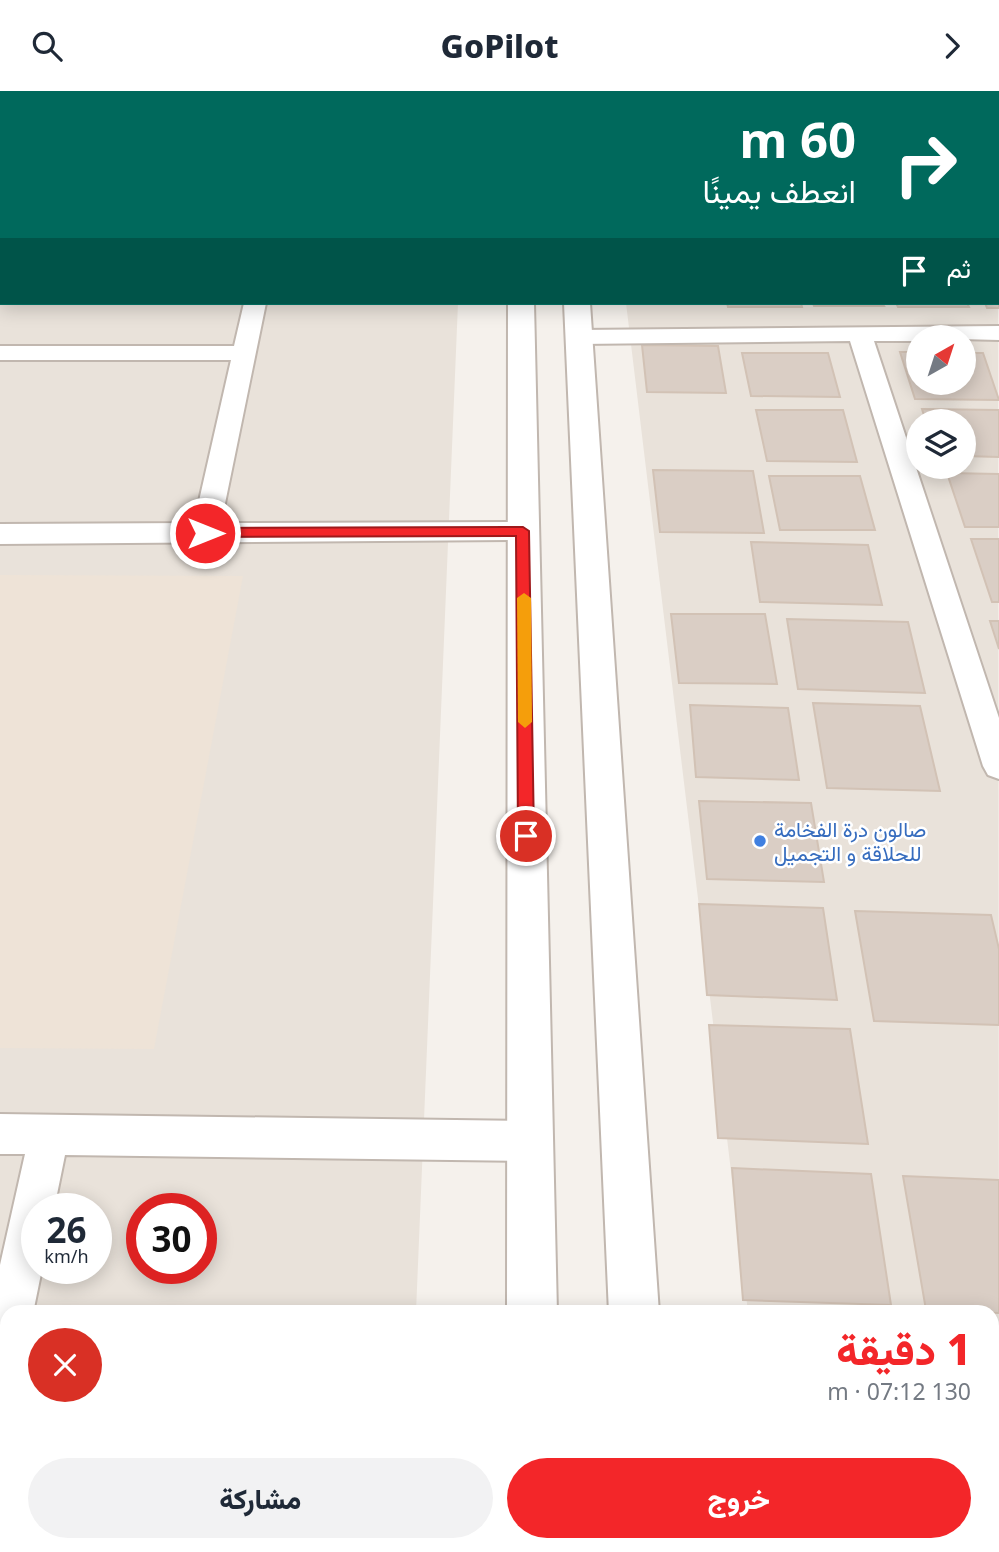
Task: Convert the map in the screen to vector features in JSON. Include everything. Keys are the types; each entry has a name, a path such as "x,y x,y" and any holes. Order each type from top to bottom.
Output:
{"street":[{"path":"205,533 255,305"},
{"path":"521,305 532,1305"},
{"path":"634,1305 578,320 860,335 999,333"},
{"path":"860,335 997,755"},
{"path":"0,353 244,353"},
{"path":"0,534 523,531"},
{"path":"0,1134 530,1141"},
{"path":"13,1305 49,1135"}],"shaded area":[{"path":"0,305 458,305 416,1305 0,1305"},
{"path":"626,305 998,305 999,1305 747,1305"},
{"path":"0,575 243,576 154,1049 0,1048"}],"building":[{"path":"728,305 802,307 728,307"},
{"path":"814,305 884,306 814,306"},
{"path":"897,305 969,307 898,307"},
{"path":"986,305 999,305 999,308 987,308"},
{"path":"642,345 718,346 726,393 647,392"},
{"path":"900,352 906,352 906,371"},
{"path":"742,353 828,353 840,397 751,396"},
{"path":"976,353 983,353 999,400 915,399 914,395 976,395"},
{"path":"756,410 843,410 857,462 767,461"},
{"path":"976,410 999,410 999,457 976,456"},
{"path":"653,470 753,471 764,533 660,532"},
{"path":"976,474 999,474 999,527 965,527 949,479 976,479"},
{"path":"769,476 860,476 875,530 780,530"},
{"path":"971,539 999,539 999,602 992,602"},
{"path":"751,542 868,545 882,605 760,602"},
{"path":"671,614 765,614 777,684 679,683"},
{"path":"787,619 908,622 925,693 798,689"},
{"path":"990,621 999,621 999,649"},
{"path":"813,703 920,706 940,791 827,788"},
{"path":"690,705 788,708 799,780 696,777"},
{"name":"صالون درة الفخامة للحلاقة و التجميل","path":"699,801 811,803 824,882 707,879"},
{"path":"699,904 823,908 837,1000 707,995"},
{"path":"855,911 991,915 999,949 999,1025 874,1021"},
{"path":"709,1025 850,1029 868,1144 718,1138"},
{"path":"732,1168 871,1174 891,1305 743,1300"},
{"path":"903,1176 999,1180 999,1305 925,1305"}],"slow traffic":[{"path":"524,598 525,722"}],"place":[{"name":"صالون درة الفخامة للحلاقة و التجميل","path":"760,841"}],"route":[{"path":"205,533 523,531 526,836"}]}
